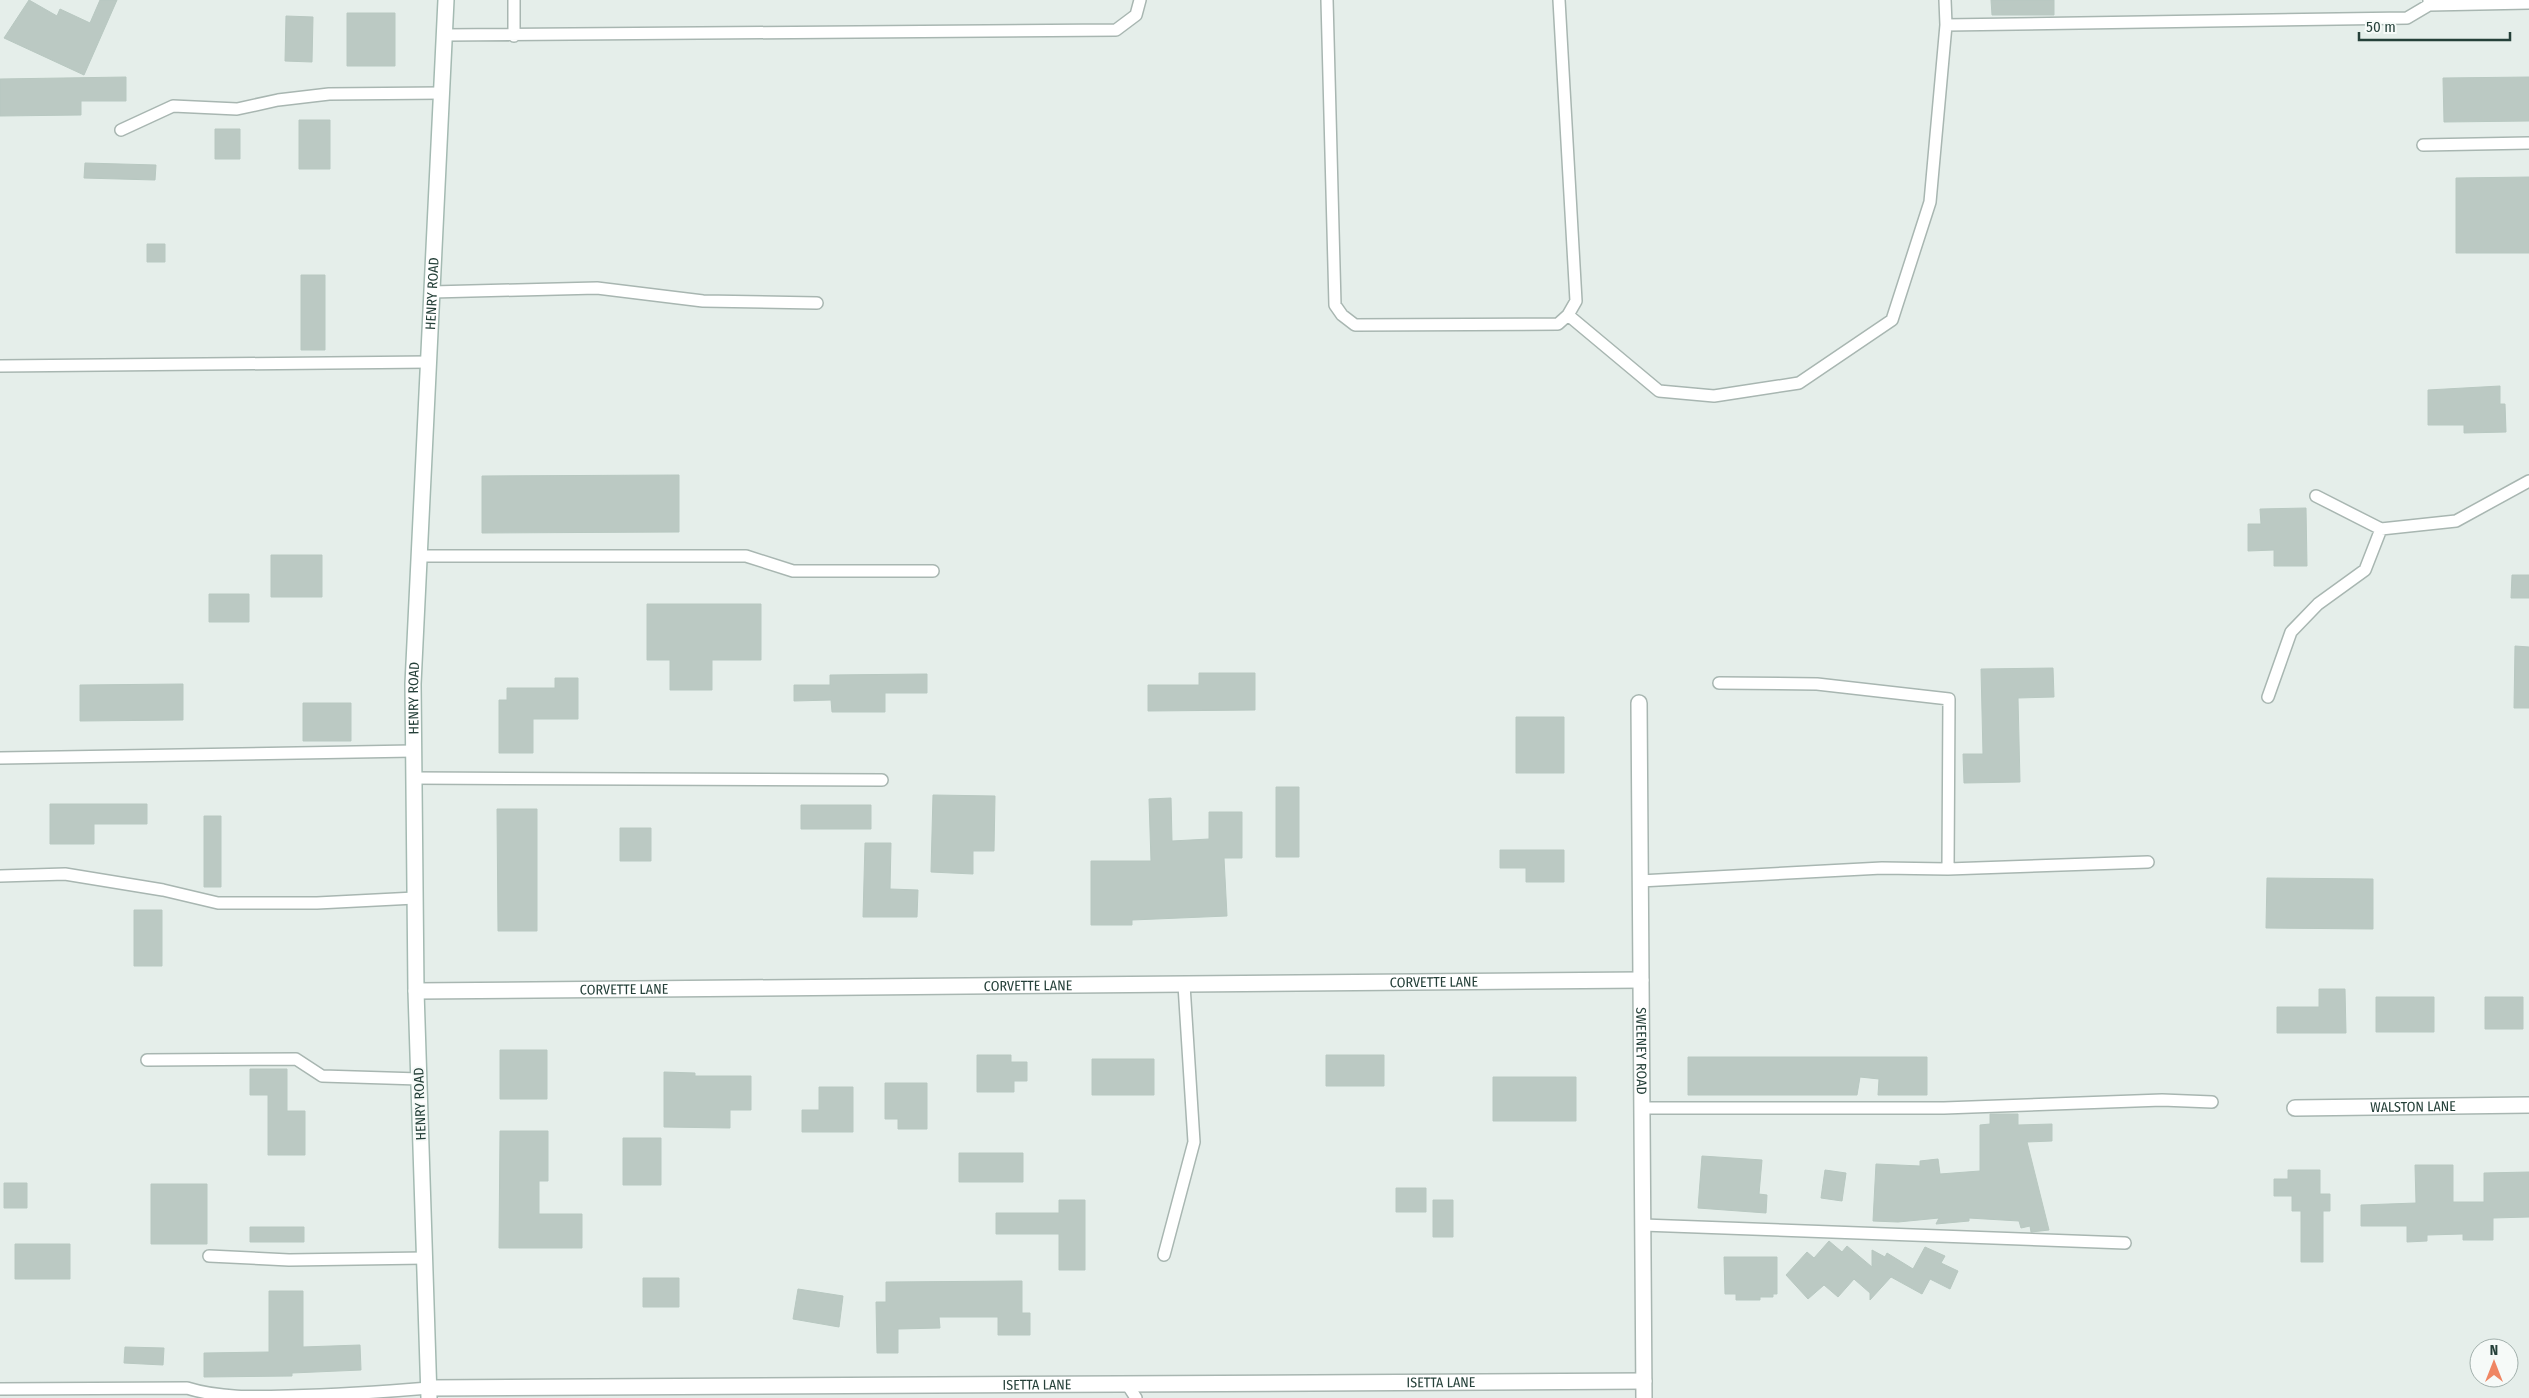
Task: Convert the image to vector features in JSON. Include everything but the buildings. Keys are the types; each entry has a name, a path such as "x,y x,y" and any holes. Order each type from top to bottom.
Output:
{"street":[{"name":"HENRY ROAD","path":"429,1393 416,991 413,751 420,556 446,0"},
{"name":"SWEENEY ROAD","path":"1639,703 1644,1398"},
{"name":"CORVETTE LANE","path":"416,991 1641,980"},
{"name":"WALSTON LANE","path":"2295,1108 2529,1105"},
{"name":"ISETTA LANE","path":"429,1393 1127,1384 1644,1381"}],"lane":[{"path":"514,0 514,36"},
{"path":"445,36 1116,30 1136,15 1140,0"},
{"path":"1327,0 1335,305 1342,316 1355,325 1558,324 1568,315 1576,301 1559,0"},
{"path":"1568,315 1659,391 1714,396 1799,383 1892,320 1930,202 1946,25 1946,0"},
{"path":"1946,25 2407,18 2429,3 2529,3"},
{"path":"122,130 173,106 237,109 278,100 329,94 442,93"},
{"path":"2423,145 2529,142"},
{"path":"432,292 597,288 702,302 817,304"},
{"path":"0,366 429,362"},
{"path":"2316,496 2381,529 2456,521 2529,481"},
{"path":"2268,697 2290,632 2318,604 2365,570 2381,529"},
{"path":"420,556 746,556 793,571 933,571"},
{"path":"1719,683 1818,684 1949,699 1948,870"},
{"path":"0,758 413,751"},
{"path":"413,778 882,780"},
{"path":"1640,880 1882,868 1948,870 2148,862"},
{"path":"0,876 65,874 163,890 218,903 317,903 415,898"},
{"path":"1164,1255 1194,1142 1184,985"},
{"path":"147,1060 296,1059 322,1076 419,1079"},
{"path":"1642,1108 1944,1108 2162,1100 2212,1102"},
{"path":"1643,1225 2126,1243"},
{"path":"208,1256 290,1260 425,1258"},
{"path":"1127,1384 1136,1398"},
{"path":"0,1389 187,1388 206,1396 241,1397 429,1393"}]}
